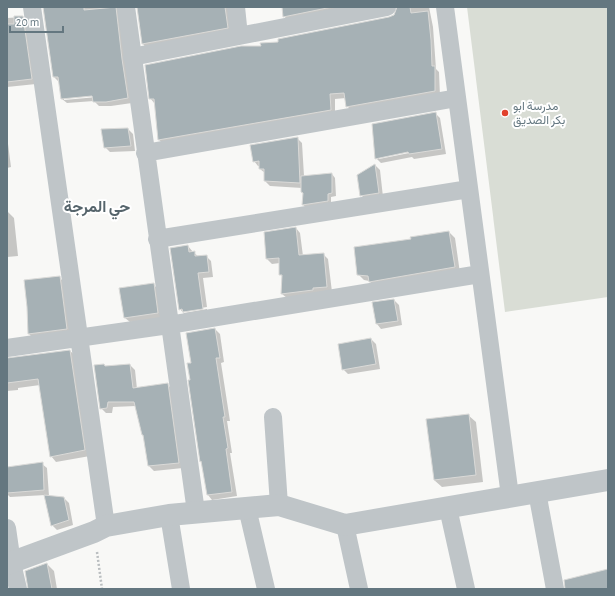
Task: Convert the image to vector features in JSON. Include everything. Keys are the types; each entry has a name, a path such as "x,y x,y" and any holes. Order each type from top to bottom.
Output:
{"street":[{"path":"32,7 79,337 100,529"},
{"path":"126,7 145,154 196,512"},
{"path":"236,7 239,36"},
{"path":"132,57 239,36 330,13 387,7"},
{"path":"445,7 510,496"},
{"path":"145,154 457,98"},
{"path":"157,239 469,189"},
{"path":"7,348 169,325 480,274"},
{"path":"272,417 279,505"},
{"path":"10,564 100,529 169,515 279,505 345,525 608,480"},
{"path":"537,492 555,589"},
{"path":"247,508 266,589"},
{"path":"448,508 466,589"},
{"path":"169,515 181,589"},
{"path":"345,525 359,589"},
{"path":"7,528 10,564 18,589"}],"path":[{"path":"100,529 102,589"}],"shaded area":[{"path":"467,7 608,7 608,297 505,312"}],"building":[{"path":"43,7 84,7 84,10 116,7 128,98 106,102 93,102 92,96 61,99 58,77 53,77"},
{"path":"137,7 225,7 228,28 142,44"},
{"path":"282,7 332,7 283,17"},
{"path":"397,7 410,7 411,13 428,11 432,66 435,66 435,91 346,107 344,93 330,94 331,110 158,140 154,99 149,99 145,65 241,46 261,46 260,43 278,42 278,39 389,17 394,15"},
{"path":"14,16 23,16 32,79 7,82 7,24 14,24"},
{"path":"436,112 442,149 409,154 408,152 375,159 372,124"},
{"path":"128,128 131,146 104,148 101,129"},
{"path":"298,137 300,183 264,181 264,169 259,169 259,161 253,162 250,145"},
{"path":"375,164 379,193 360,196 357,175"},
{"path":"332,173 332,193 328,194 328,201 302,205 303,193 301,192 301,176"},
{"path":"296,227 299,255 324,253 327,287 281,294 282,275 279,275 279,258 266,259 264,232"},
{"path":"449,231 455,267 369,282 368,276 357,275 354,247 411,239 410,237"},
{"path":"188,245 189,252 195,251 195,256 207,255 209,272 198,273 203,309 183,312 182,309 179,310 170,248"},
{"path":"60,276 67,329 28,334 24,280"},
{"path":"154,283 158,313 124,318 119,288"},
{"path":"394,299 398,321 376,324 372,302"},
{"path":"215,328 220,358 216,358 225,417 223,417 228,448 226,449 232,492 207,495 201,461 200,462 188,380 190,380 187,363 191,363 186,333"},
{"path":"371,338 376,364 342,370 338,344"},
{"path":"70,350 85,450 50,457 38,379 7,383 7,358"},
{"path":"104,364 105,366 130,364 133,388 168,383 179,463 148,466 143,435 134,402 108,402 107,408 100,409 94,365"},
{"path":"469,414 476,475 434,480 426,419"},
{"path":"43,462 44,490 7,493 7,467"},
{"path":"44,495 64,497 69,520 51,526"},
{"path":"47,563 52,589 28,589 25,571"},
{"path":"608,569 608,589 565,589 564,580"}],"place":[{"name":"مدرسة ابو بكر الصديق","path":"505,113"}],"district":[{"name":"حي المرجة","path":"97,206"}]}
